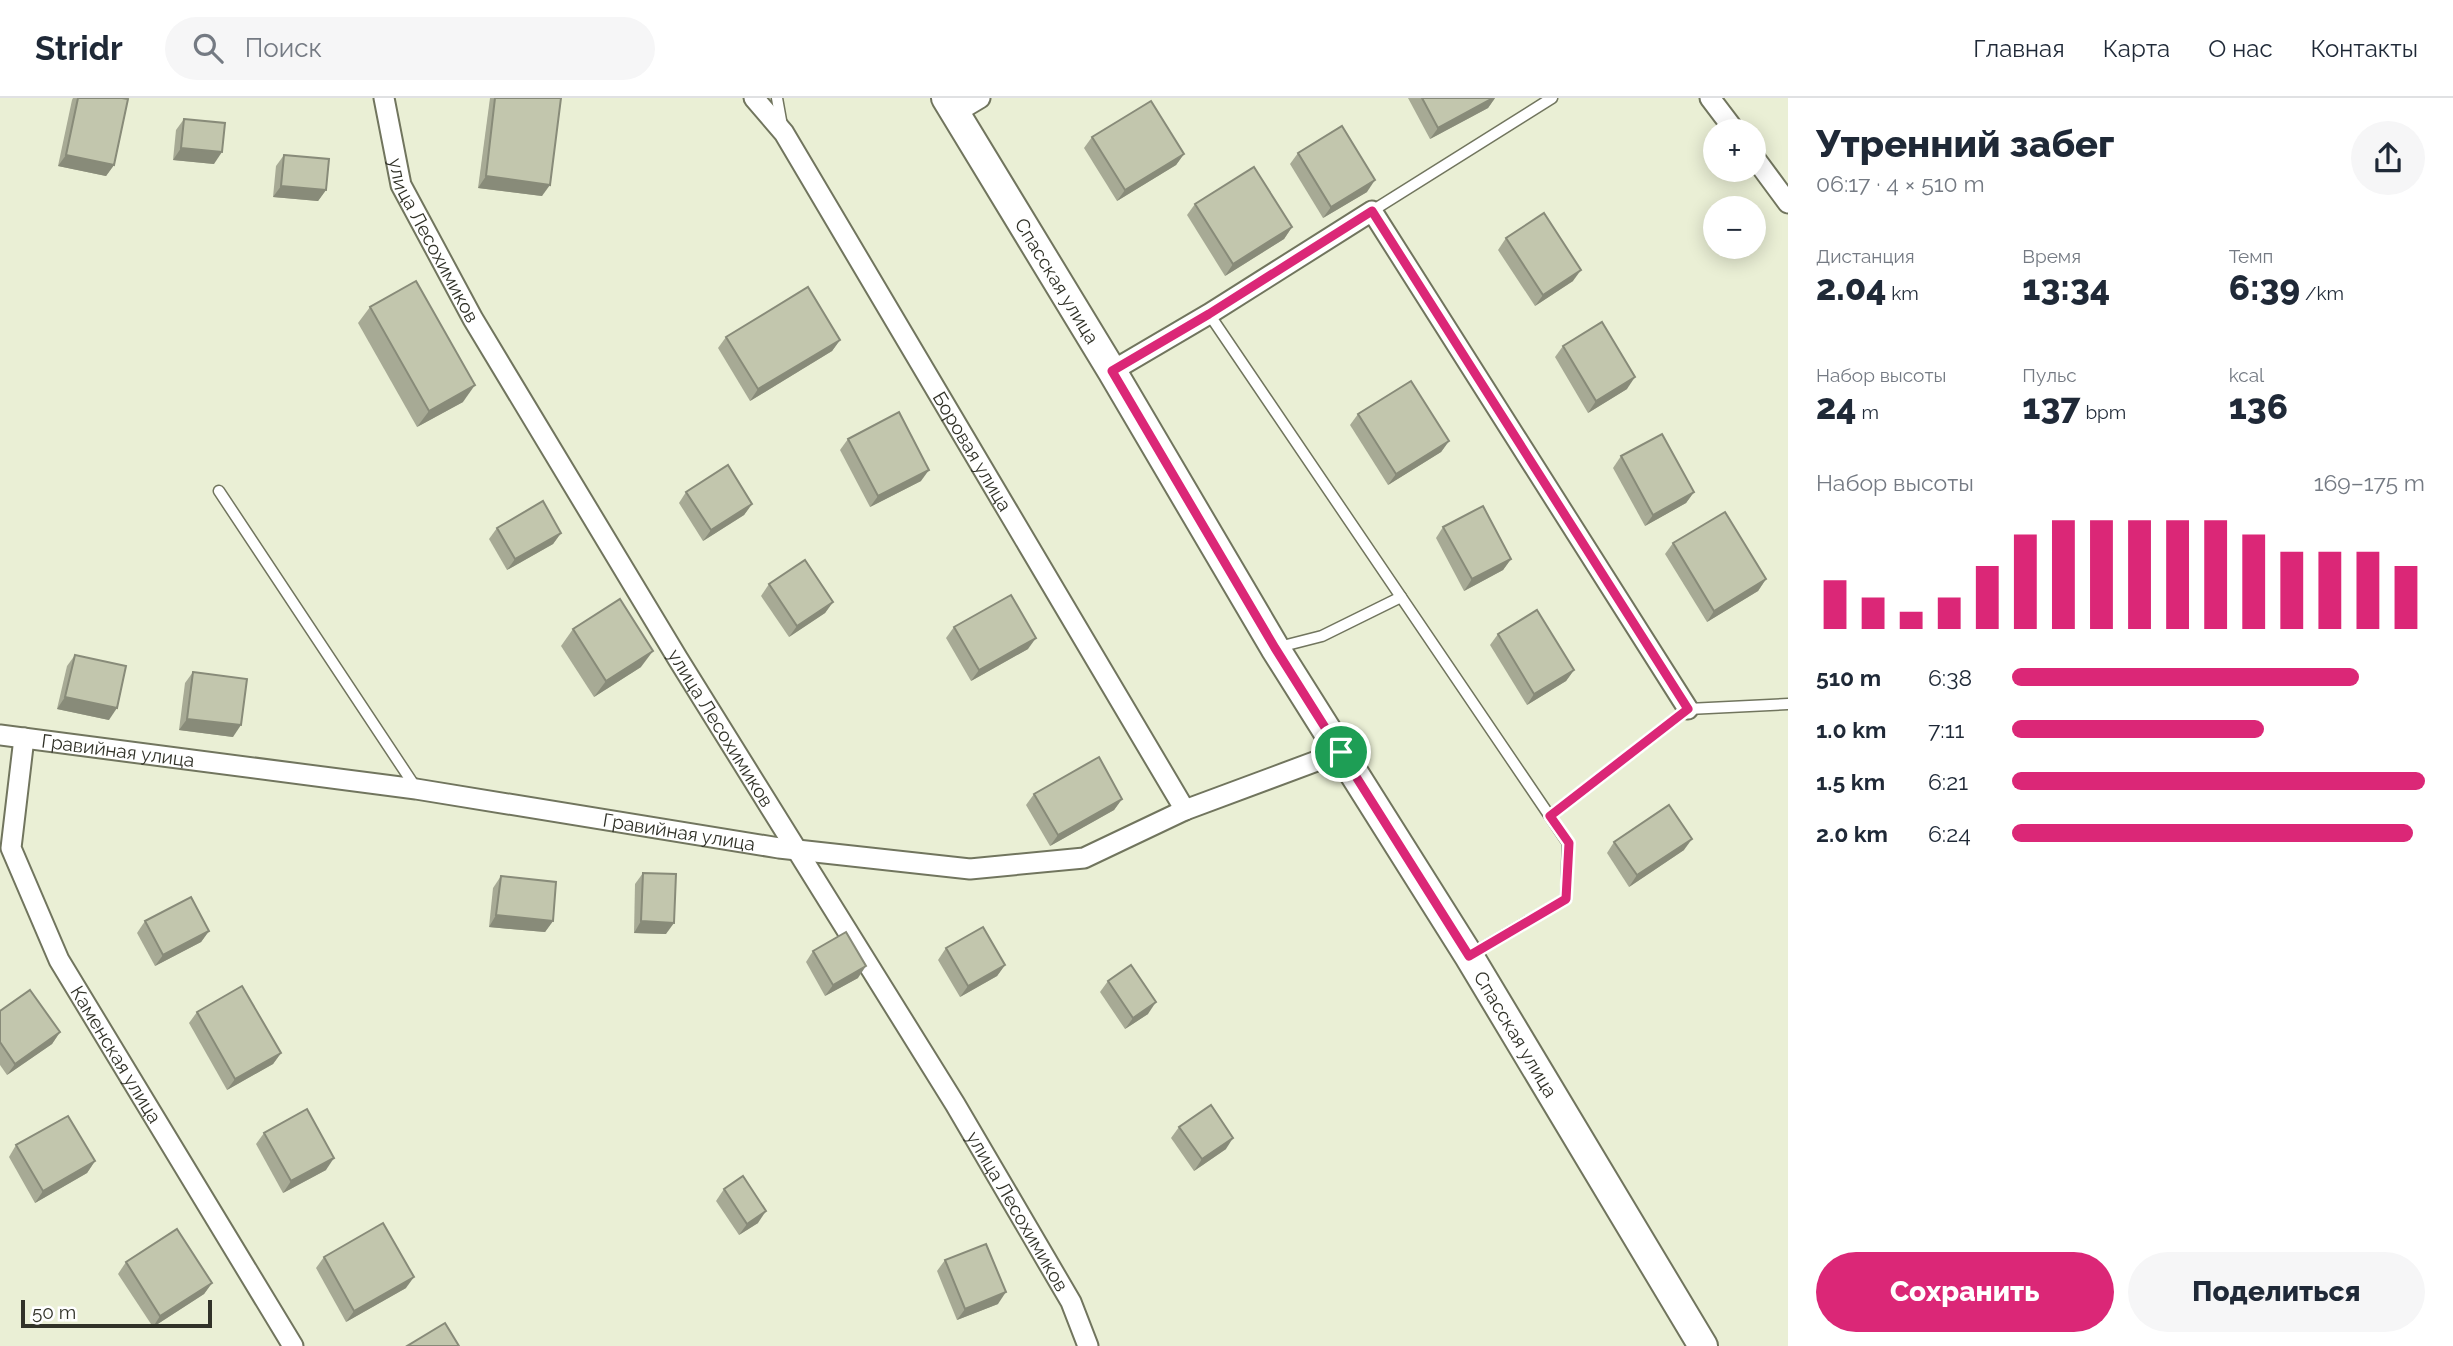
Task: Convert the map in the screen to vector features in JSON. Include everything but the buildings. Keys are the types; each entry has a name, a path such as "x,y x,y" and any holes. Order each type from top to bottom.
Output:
{"street":[{"name":"улица Лесохимиков","path":"384,98 401,185 472,319 678,659 954,1104 1065,1290 1087,1346"},
{"name":"Боровая улица","path":"754,98 784,133 1185,810"},
{"name":"Спасская улица","path":"980,98 950,105 1112,371 1275,648 1469,956 1703,1346"},
{"path":"1710,98 1726,119"},
{"path":"1766,173 1788,203"},
{"path":"1112,371 1209,314 1372,211 1688,709"},
{"name":"Гравийная улица","path":"0,735 416,789 797,850 970,869 1084,858 1185,810 1341,752"},
{"name":"Каменская улица","path":"24,738 11,848 59,960 293,1346"}],"lane":[{"path":"777,98 784,133"},
{"path":"1372,211 1552,98"},
{"path":"1209,314 1569,843 1566,899 1469,956"},
{"path":"219,491 416,789"},
{"path":"1275,648 1322,636 1401,597"},
{"path":"1550,816 1688,709 1788,704"}],"route":[{"path":"1372,211 1688,709 1550,816 1569,843 1566,899 1469,956 1341,752 1275,648 1112,371 1209,314 1372,211"}]}
